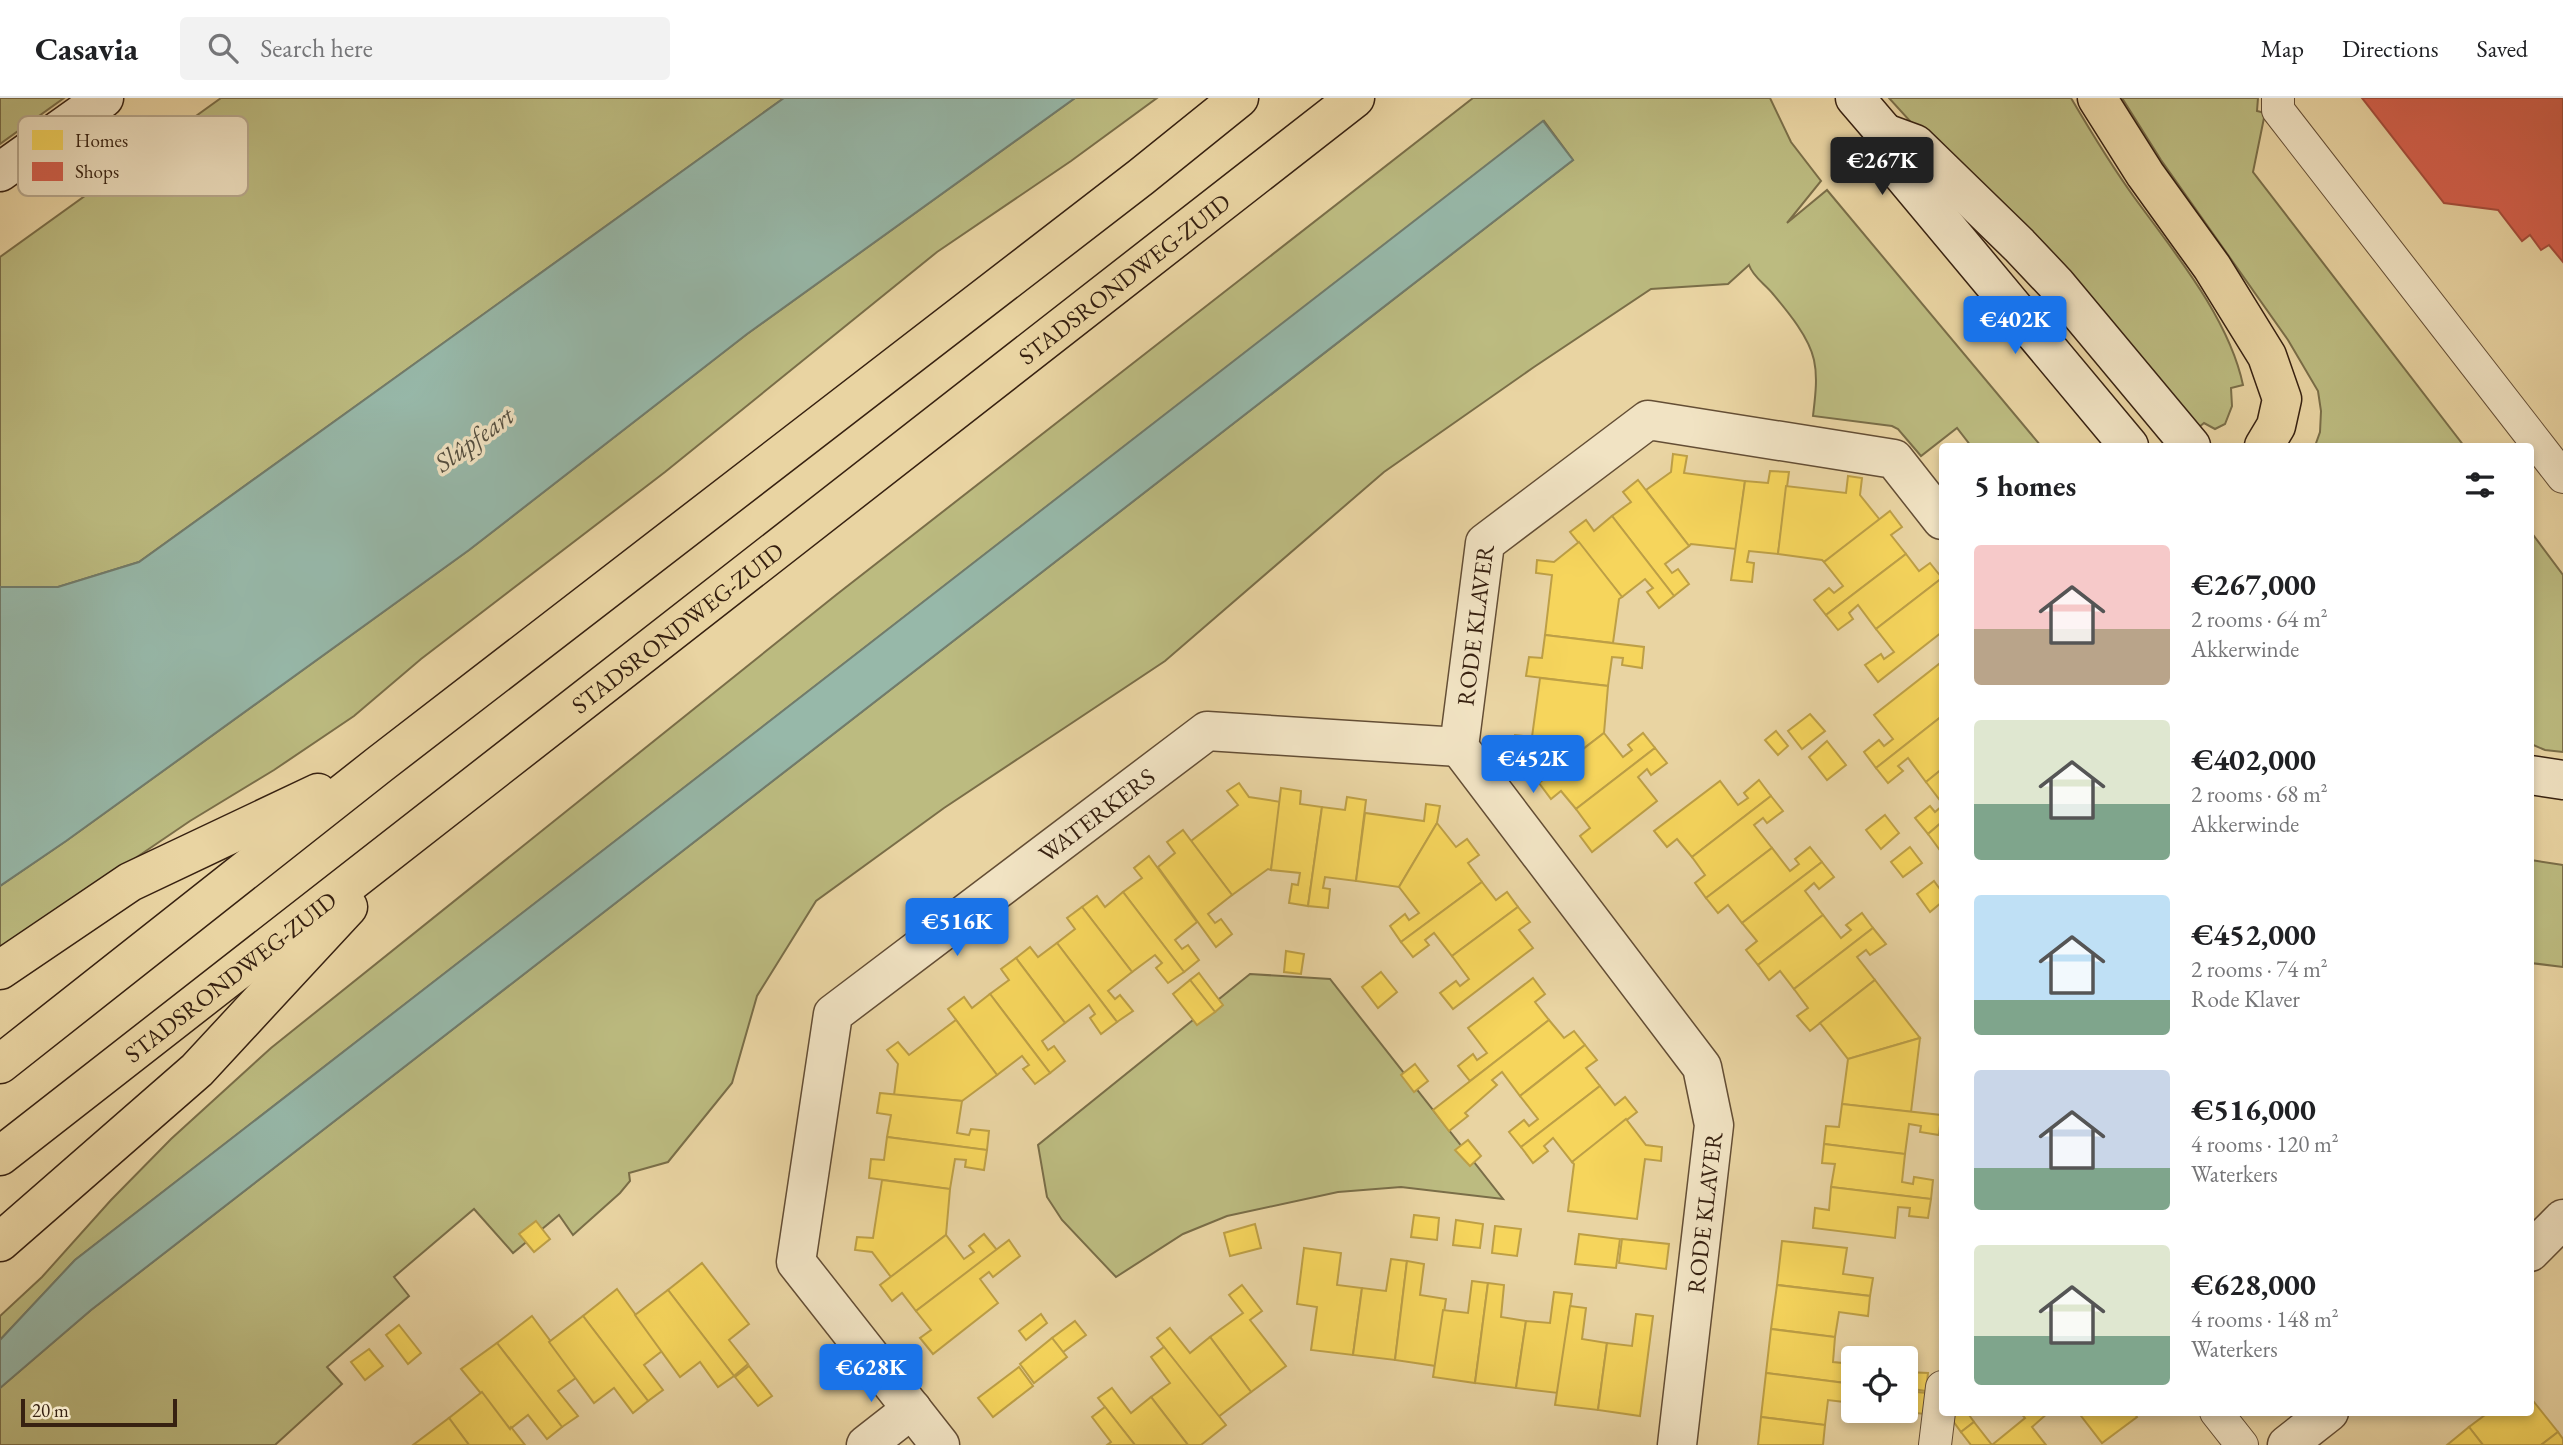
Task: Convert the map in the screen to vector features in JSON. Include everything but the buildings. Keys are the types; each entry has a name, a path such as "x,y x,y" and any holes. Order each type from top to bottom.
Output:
{"highway":[{"path":"0,1064 380,764 1141,177 1239,98"},
{"name":"STADSRONDWEG-ZUID","path":"0,1156 1355,98"},
{"path":"2096,98 2145,174 2212,267 2267,356 2282,399 2276,426 2266,443"},
{"path":"0,970 130,882 380,764"},
{"path":"0,1241 197,1070 431,818"}],"street":[{"path":"79,116 104,98"},
{"path":"1855,98 1885,134 1892,162 2126,443"},
{"path":"1885,134 1915,144 2019,245 2055,283 2188,443"},
{"path":"0,172 18,159"},
{"name":"RODE KLAVER","path":"1677,1445 1714,1125 1702,1068 1459,747 1485,543 1648,420 1894,459 1939,516"},
{"name":"WATERKERS","path":"940,1445 796,1262 832,1014 1207,731 1459,747"},
{"path":"2534,776 2563,780"},
{"path":"2534,1247 2563,1219"},
{"path":"866,1445 912,1409"}],"lane":[{"path":"2278,98 2278,110 2563,477"},
{"path":"1935,1445 1939,1412"},
{"path":"2219,1416 2242,1445"}],"shaded area":[{"path":"0,98 64,98 39,116 18,116 18,131 0,144"},
{"path":"221,98 784,98 139,562 58,587 0,587 0,257 85,196 248,196 248,116 196,116"},
{"path":"1075,98 1157,98 1071,161 937,252 665,472 421,659 354,716 274,770 190,821 0,950 0,886 469,550 747,334"},
{"path":"1473,98 1770,98 1791,142 1821,181 1787,223 1827,190 2038,443 1969,443 1957,428 1921,456 1898,429 1892,426 1813,416 1816,374 1811,351 1791,317 1749,265 1728,284 1651,289 1384,472 1165,661 944,808 816,901 757,996 732,1083 668,1162 629,1173 630,1181 620,1193 573,1235 559,1215 513,1253 474,1209 394,1277 409,1296 327,1367 342,1384 275,1445 0,1445 0,1388 91,1310 1573,160 1544,121 75,1260 0,1340 0,1316 42,1277 111,1200 171,1139 271,1048 836,595"},
{"path":"1889,98 2071,98 2117,173 2198,286 2226,335 2243,385 2231,388 2232,406 2225,424 2215,429 2204,423 2193,432"},
{"path":"2122,98 2258,98 2257,111 2265,113 2253,172 2462,443 2316,443 2320,432 2321,411 2318,391 2288,340 2161,160"},
{"path":"2534,536 2563,575 2563,752 2545,750 2534,745"},
{"path":"2534,860 2563,865 2563,967 2534,963"},
{"path":"1250,974 1330,979 1503,1199 1401,1187 1338,1192 1227,1216 1183,1234 1116,1277 1062,1220 1047,1197 1038,1145"}],"water":[{"name":"Slûpfeart","path":"784,98 1075,98 747,334 469,550 0,886 0,587 58,587 139,562"},
{"path":"1543,121 1573,160 91,1310 0,1388 0,1340 75,1260"}]}
